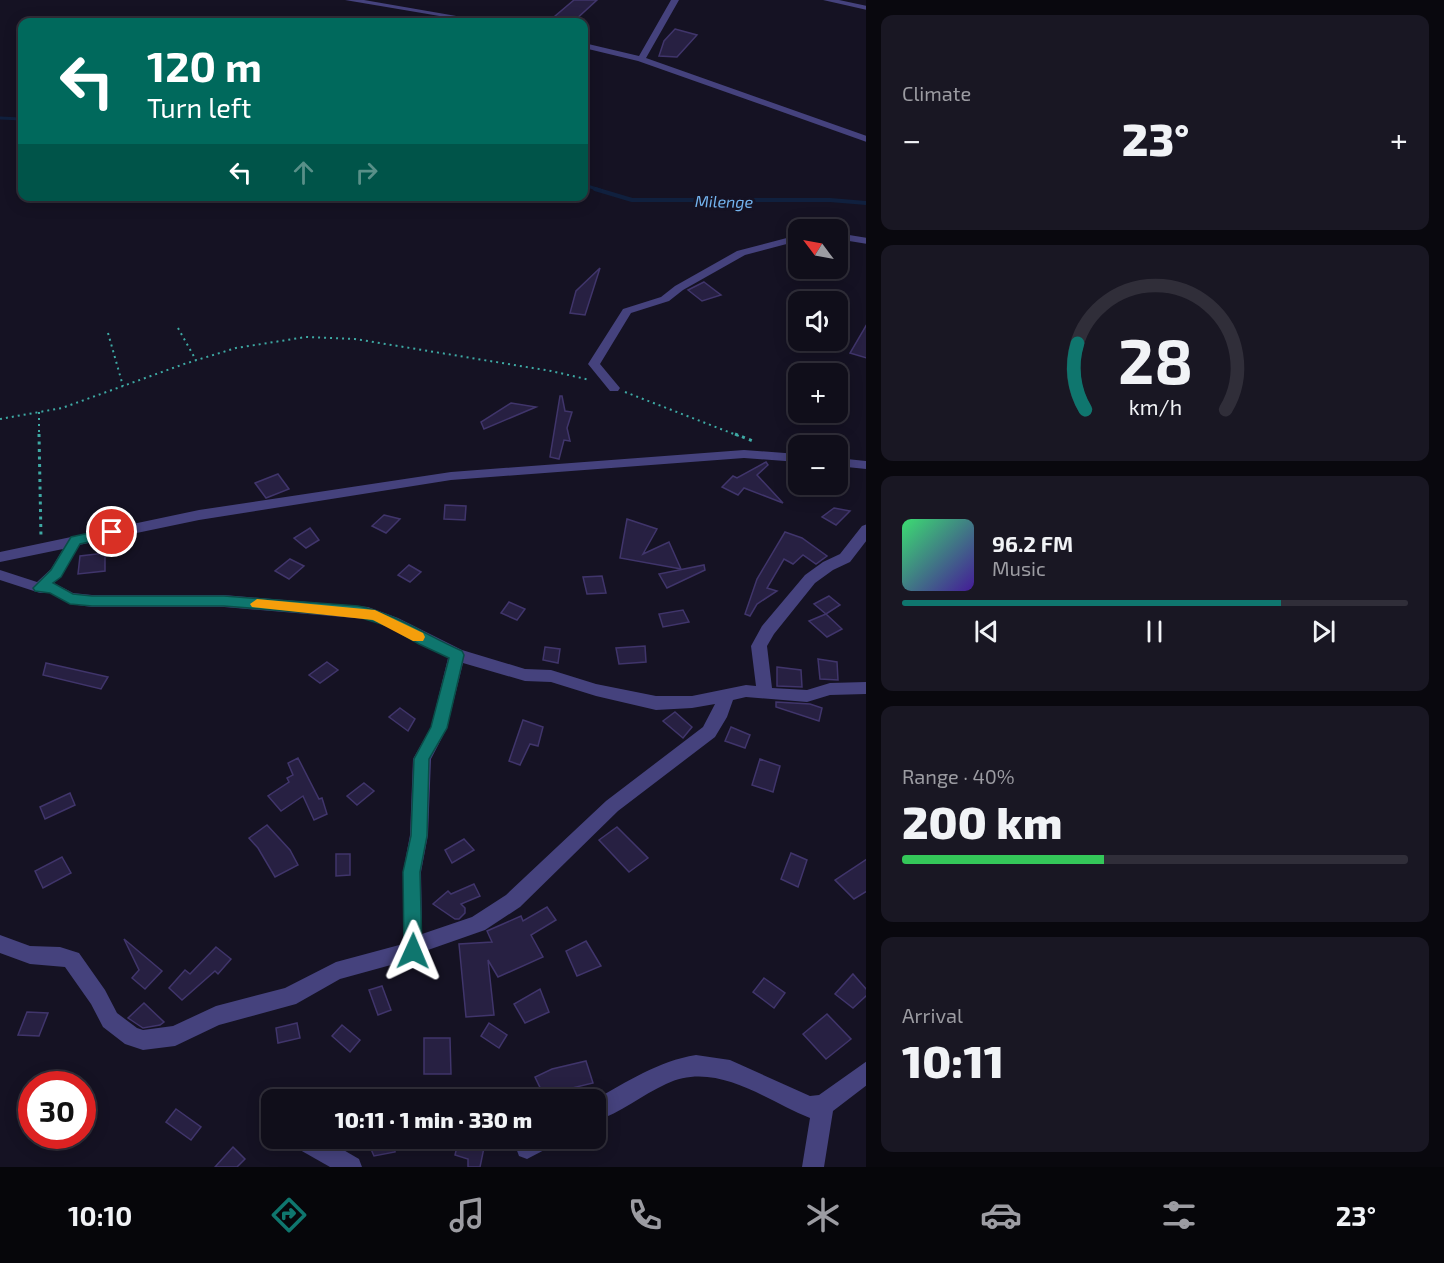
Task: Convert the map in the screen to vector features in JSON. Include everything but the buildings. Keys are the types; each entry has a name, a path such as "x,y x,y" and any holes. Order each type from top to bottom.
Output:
{"street":[{"path":"349,0 462,18"},
{"path":"641,59 675,0"},
{"path":"827,0 866,8"},
{"path":"588,47 641,59 866,139"},
{"path":"848,238 866,242"},
{"path":"614,388 594,364 627,311 665,299 679,288 741,252 788,240"},
{"path":"0,556 199,515 451,476 744,454 788,457"},
{"path":"848,463 866,465"},
{"path":"765,694 759,646 768,630 810,579 828,566 845,558 866,530"},
{"path":"40,588 56,573 75,540"},
{"path":"0,575 40,588 52,588 70,598 92,601 224,601 358,611 393,622 457,655 516,673 551,676 596,690 656,703 692,702 746,690 765,694 807,696 830,690 866,688"},
{"path":"413,951 412,872 419,836 422,759 439,728 457,655"},
{"path":"0,944 30,954 60,956 72,960 98,997 110,1020 132,1037 143,1040 176,1036 216,1016 289,997 336,971 413,951 422,943 478,924 513,901 612,806 704,737 719,717 727,694"},
{"path":"606,1105 678,1068 698,1065 740,1076 810,1107 823,1105 866,1072"},
{"path":"813,1167 823,1105"},
{"path":"320,1149 351,1167"}],"path":[{"path":"177,328 196,360"},
{"path":"108,333 123,386"},
{"path":"0,419 62,408 236,348 306,337 355,339 551,371 614,388 762,444"},
{"path":"39,412 41,548"}],"waterway":[{"name":"Milenge","path":"0,118 18,119"},
{"name":"Milenge","path":"588,186 600,190"},
{"name":"Milenge","path":"595,189 632,200 830,200 866,203"}],"slow traffic":[{"path":"257,604 358,611 393,622 418,637"}],"route":[{"path":"112,532 75,540 56,573 40,588 52,588 70,598 92,601 186,602 207,600 358,611 393,622 457,655 439,728 422,759 418,848 412,872 413,951"}]}
